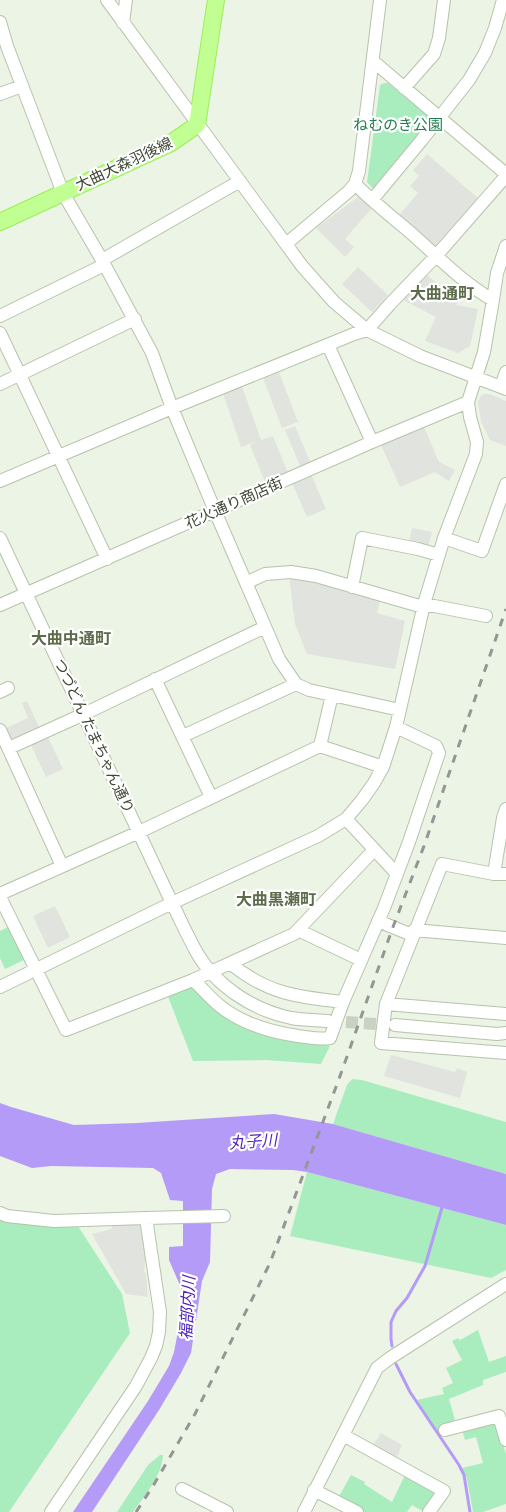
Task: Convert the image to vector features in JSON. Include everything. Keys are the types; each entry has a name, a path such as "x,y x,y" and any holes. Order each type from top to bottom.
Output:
{"main road":[{"path":"197,125 216,0"},
{"name":"大曲大森羽後線","path":"0,222 171,143 197,125"}],"street":[{"path":"107,0 302,266 334,302 368,330 420,356 503,388 506,372"},
{"path":"123,23 126,0"},
{"path":"286,244 356,184 380,0"},
{"path":"404,88 434,54 439,38 444,0"},
{"path":"372,200 469,80 485,53 503,0"},
{"path":"0,22 63,193 152,352 172,408 279,659 296,684 309,690 400,710"},
{"path":"0,481 172,408 368,330 436,256 506,175 373,62"},
{"path":"0,94 22,86"},
{"path":"0,316 103,263 240,182"},
{"path":"356,184 436,256 482,294 493,300"},
{"path":"0,987 172,903 318,836 346,819 374,783 383,767 396,727 424,605 444,538 476,454 477,441 468,402 484,352 497,273 506,246"},
{"path":"0,384 135,319"},
{"path":"0,333 107,559"},
{"path":"328,345 372,442"},
{"name":"花火通り商店街","path":"0,605 468,402"},
{"path":"444,538 482,551 506,484"},
{"name":"つづどん たまちゃん通り","path":"0,538 198,954 226,988 257,1006 291,1018 328,1021"},
{"path":"352,587 362,538 439,555"},
{"path":"246,583 265,574 291,572 316,576 424,605 486,616"},
{"path":"9,748 265,627"},
{"path":"155,679 211,797"},
{"path":"183,736 296,684"},
{"path":"320,746 332,695"},
{"path":"193,980 220,1006 262,1028 285,1034 330,1038 397,874 439,753 436,746 396,727"},
{"path":"0,730 62,866"},
{"path":"374,850 294,934 193,980 66,1030 0,895 320,746 383,767"},
{"path":"505,815 500,874 442,864 386,1004 381,1042 506,1053"},
{"path":"346,819 397,874"},
{"path":"378,921 413,932 506,938"},
{"path":"298,930 361,960"},
{"path":"230,963 259,984 281,992 343,1002"},
{"path":"386,1004 506,1014"},
{"path":"396,1025 506,1033"},
{"path":"0,1213 7,1216 54,1221 224,1216"},
{"path":"51,1512 136,1386 156,1346 160,1312 146,1218"},
{"path":"304,1512 377,1368 506,1284"},
{"path":"445,1430 499,1416 506,1440"},
{"path":"343,1435 444,1491 429,1512"},
{"path":"182,1489 204,1507 227,1512"},
{"path":"314,1490 357,1512"}],"green space":[{"name":"ねむのき公園","path":"388,83 433,120 375,191 367,182 380,85"},
{"path":"10,926 25,956 24,960 5,969 0,958 0,931"},
{"path":"190,986 275,1036 330,1046 321,1064 266,1060 193,1061 167,994"},
{"path":"352,1079 506,1122 506,1174 333,1124 347,1085"},
{"path":"307,1172 506,1225 506,1270 491,1278 290,1236"},
{"path":"0,1218 76,1223 122,1294 130,1333 9,1512 0,1512"},
{"path":"478,1330 489,1362 506,1356 506,1372 483,1380 483,1385 449,1399 455,1420 441,1427 443,1433 440,1436 417,1400 444,1394 442,1388 453,1383 446,1368 462,1360 452,1341 458,1338 460,1340"},
{"path":"496,1423 506,1454 506,1504 483,1512 473,1512 467,1479 462,1468 483,1463 476,1437 465,1440 462,1430"},
{"path":"163,1455 160,1470 148,1492 133,1512 117,1512 148,1465"},
{"path":"351,1475 365,1482 364,1484 392,1502 405,1475 439,1492 424,1512 412,1505 407,1512 364,1512 338,1498"}],"shaded area":[{"path":"427,154 478,198 436,247 399,215 418,193 410,186 419,176 413,170"},
{"path":"358,197 362,197 373,207 345,239 354,247 345,257 316,228"},
{"path":"358,267 388,295 372,312 342,284"},
{"path":"427,275 459,301 456,305 478,309 470,346 458,353 425,341 436,317 403,300 406,294"},
{"path":"279,372 298,422 282,428 263,378"},
{"path":"242,386 261,440 273,436 288,473 265,482 250,445 258,441 241,447 223,393"},
{"path":"484,394 490,394 506,401 506,446 490,440 481,422 478,402"},
{"path":"295,426 311,464 301,468 285,430"},
{"path":"424,427 439,462 455,470 449,481 435,472 400,487 381,445"},
{"path":"311,474 326,509 307,517 292,483"},
{"path":"412,528 432,532 428,547 409,543"},
{"path":"289,576 306,578 381,598 377,613 405,621 395,669 307,654 295,624"},
{"path":"27,701 40,729 15,741 10,739 4,729 28,718 22,703"},
{"path":"48,737 63,769 46,777 31,745"},
{"path":"55,906 70,937 48,948 33,916"},
{"path":"391,1055 455,1072 457,1068 467,1072 460,1098 384,1076"},
{"path":"112,1224 144,1224 147,1261 144,1272 146,1273 148,1297 126,1294 92,1234 112,1228"},
{"path":"381,1433 402,1445 393,1460 371,1448"}],"water":[{"path":"0,1103 74,1125 274,1114 333,1124 506,1174 506,1225 307,1172 230,1169 216,1174 212,1189 210,1262 202,1281 191,1353 159,1410 92,1512 73,1512 148,1401 169,1366 174,1352 181,1316 182,1290 169,1260 169,1247 183,1246 183,1201 170,1200 161,1173 153,1168 51,1166 32,1168 0,1156"}],"waterway":[{"path":"392,1346 391,1322 425,1266 443,1204"},
{"path":"396,1364 410,1392 459,1465 464,1475 470,1512"}],"tunnel":[{"path":"328,1021 393,1025"}],"railway":[{"path":"136,1512 195,1414 270,1263 424,846 506,609"}],"district":[{"name":"大曲通町","path":"442,293"},
{"name":"大曲中通町","path":"71,638"},
{"name":"大曲黒瀬町","path":"276,899"}],"water label":[{"name":"丸子川","path":"253,1141"},
{"name":"福部内川","path":"187,1308"}]}
